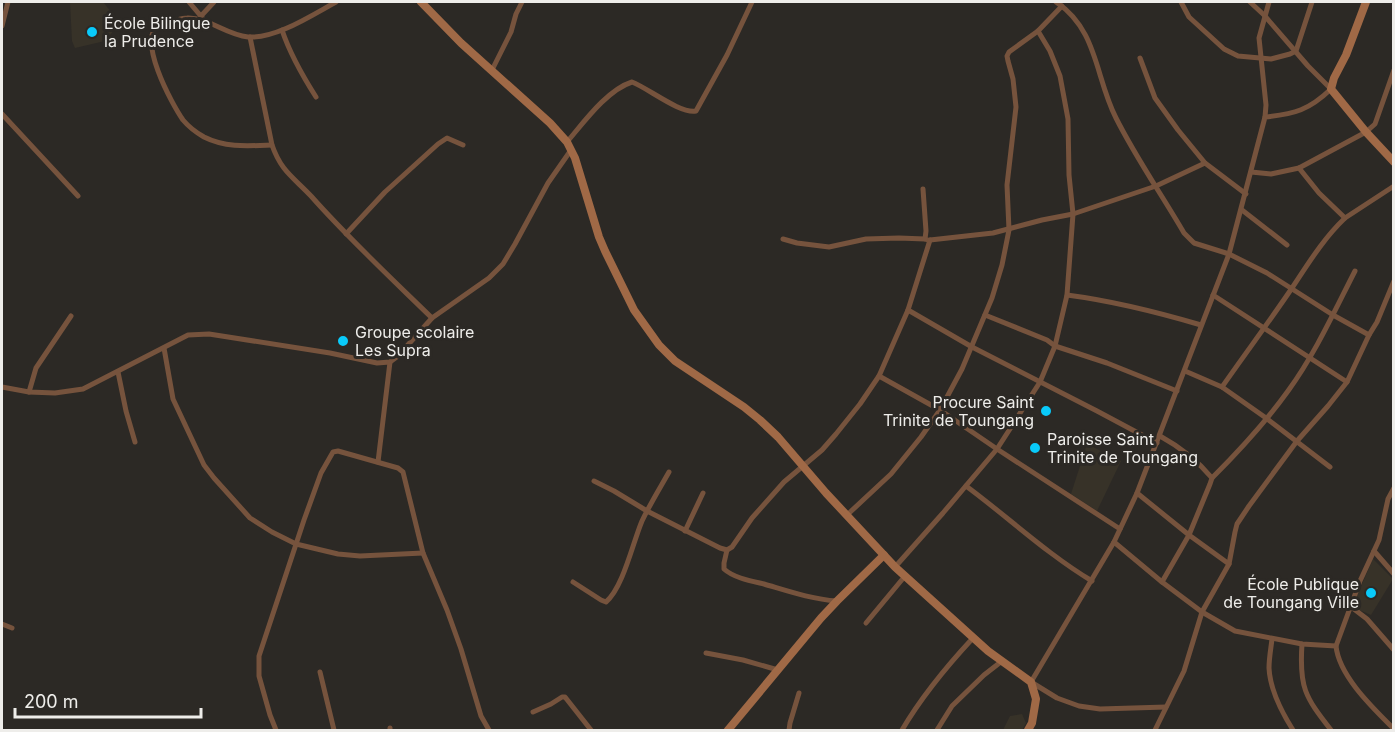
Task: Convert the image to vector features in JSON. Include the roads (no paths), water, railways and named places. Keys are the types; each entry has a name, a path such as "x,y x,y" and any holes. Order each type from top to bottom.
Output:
{"street":[{"path":"2,26 8,2"},
{"path":"189,2 205,21"},
{"path":"201,16 214,2"},
{"path":"272,145 222,144 202,136 184,121 164,86 152,47 154,29 159,25 187,18 205,21 225,31 250,37 282,30 336,2"},
{"path":"421,2 461,43 550,123 569,146 575,158 599,237 624,292 659,345 675,361 760,420 895,567 1002,662 1057,698 1079,706 1100,709 1166,707"},
{"path":"492,70 511,32 522,2"},
{"path":"2,387 29,392 55,393 83,389 188,335 209,334 330,353 377,363 390,362 432,318 489,278 503,264 569,146 596,108 624,85 632,82 681,109 696,111 727,55 752,2"},
{"path":"1056,2 1074,16 1084,30 1115,116 1184,233 1194,243 1229,254 1267,273 1291,290 1369,335"},
{"path":"1181,2 1189,17 1224,49 1238,56 1278,58 1296,51"},
{"path":"1250,2 1331,89 1394,162"},
{"path":"1028,730 1032,723 1036,699 1031,682 1114,542 1137,493 1229,254 1266,117 1259,38 1269,2"},
{"path":"1296,51 1312,2"},
{"path":"1266,117 1296,113 1320,100 1331,89 1366,2"},
{"path":"847,515 891,474 921,437 940,410 972,346 1002,265 1009,230 1007,185 1016,106 1013,79 1007,56 1009,52 1038,31 1062,6"},
{"path":"282,30 296,65 316,97"},
{"path":"895,567 997,449 1040,382 1055,346 1067,295 1072,214 1068,119 1060,76 1050,51 1038,31"},
{"path":"250,37 277,160 346,234 432,318"},
{"path":"1140,58 1155,98 1178,130 1205,163 1246,194"},
{"path":"1251,172 1271,174 1299,168 1366,132 1375,124 1394,70"},
{"path":"2,114 78,196"},
{"path":"346,234 385,192 438,144 447,138 463,145"},
{"path":"783,239 829,247 866,239 928,240 1009,230 1072,214 1156,186 1205,163"},
{"path":"1299,168 1319,193 1345,218"},
{"path":"1222,387 1322,244 1345,218 1394,186"},
{"path":"837,601 798,595 743,579 724,569 724,563 727,550 732,547 752,518 784,482 822,450 860,404 879,376 908,310 928,240 923,189"},
{"path":"1242,210 1287,245"},
{"path":"1161,582 1189,535 1212,478 1288,392 1310,357 1355,271"},
{"path":"1155,730 1184,671 1202,612 1229,564 1238,525 1249,506 1297,441 1347,382 1377,322 1394,281"},
{"path":"1067,295 1153,310 1201,325"},
{"path":"1213,295 1347,382"},
{"path":"908,310 1157,443"},
{"path":"985,315 1047,340 1055,346 1107,363 1177,391"},
{"path":"29,392 36,368 71,316"},
{"path":"164,348 173,399 204,465 250,518 296,544 338,554 360,556 423,553"},
{"path":"378,462 390,362"},
{"path":"1185,371 1222,387 1330,467"},
{"path":"118,372 135,442"},
{"path":"879,376 940,410 1120,529"},
{"path":"1160,436 1192,456 1212,478"},
{"path":"276,730 259,676 259,656 321,473 333,452 343,452 398,468 403,472 423,553 461,649 481,716 489,730"},
{"path":"573,582 606,602 611,597 627,565 647,511 669,472"},
{"path":"594,482 635,502 685,531 727,550"},
{"path":"966,486 1073,570 1092,581"},
{"path":"1394,488 1379,540 1350,606 1336,646 1337,655 1354,685 1394,729"},
{"path":"685,531 703,493"},
{"path":"1137,493 1229,564"},
{"path":"1114,542 1161,582 1202,612 1235,630 1302,644 1336,646"},
{"path":"1374,551 1394,574"},
{"path":"728,730 837,601 884,555"},
{"path":"866,623 905,576"},
{"path":"1350,606 1366,619 1394,650"},
{"path":"2,624 12,628"},
{"path":"902,730 930,687 973,638"},
{"path":"1272,639 1269,668 1273,690 1282,713 1293,730"},
{"path":"1302,644 1302,684 1309,700 1331,730"},
{"path":"706,653 778,670"},
{"path":"937,730 952,706 976,682 1002,662"},
{"path":"320,672 334,730"},
{"path":"789,730 800,693"},
{"path":"533,712 565,697 591,730"}],"place":[{"name":"École Bilingue la Prudence","path":"92,32"},
{"name":"Groupe scolaire Les Supra","path":"343,341"},
{"name":"Procure Saint Trinite de Toungang","path":"1046,411"},
{"name":"Paroisse Saint Trinite de Toungang","path":"1035,448"},
{"name":"École Publique de Toungang Ville","path":"1371,593"}]}
